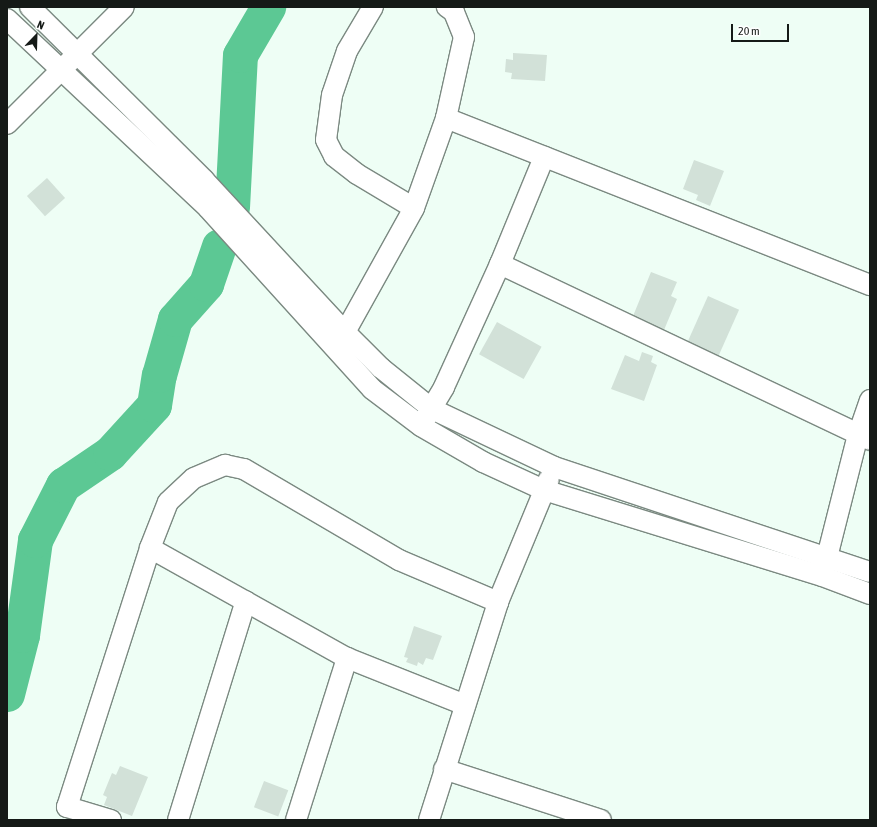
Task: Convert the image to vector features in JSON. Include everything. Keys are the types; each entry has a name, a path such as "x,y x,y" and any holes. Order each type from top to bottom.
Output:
{"street":[{"path":"30,7 78,54 340,341 372,389 421,426 483,462 544,490 822,576 870,594"},
{"path":"7,124 61,72 124,7"},
{"path":"373,7 347,51 332,95 326,140 334,156 356,174 414,208"},
{"path":"340,341 414,208 446,118 464,37 454,12 447,7"},
{"path":"7,19 61,72 215,203"},
{"path":"446,118 870,285"},
{"path":"421,426 444,387 500,264 544,157"},
{"path":"500,264 864,438"},
{"path":"340,341 381,368 432,409 554,467 870,572"},
{"path":"822,576 864,438 870,400"},
{"path":"111,820 68,807 150,548 168,502 194,478 225,465 244,469 399,560 498,602"},
{"path":"429,820 444,768 498,602 554,467"},
{"path":"150,548 347,658 465,705"},
{"path":"178,820 246,601"},
{"path":"296,820 347,658"},
{"path":"444,768 601,820"}],"building":[{"path":"513,53 547,55 545,81 511,79 512,73 505,72 506,59 513,60"},
{"path":"694,160 724,171 710,206 696,200 698,195 683,189"},
{"path":"47,178 65,198 45,216 27,196"},
{"path":"651,272 677,282 671,296 677,299 664,330 659,328 657,332 631,321"},
{"path":"708,296 739,310 717,360 686,346"},
{"path":"497,322 542,347 524,379 479,354"},
{"path":"642,352 653,356 651,362 657,365 644,401 611,389 625,355 639,361"},
{"path":"414,626 442,636 433,660 426,658 423,665 418,662 417,666 406,662 408,658 404,657"},
{"path":"120,766 148,777 132,816 104,805 107,797 103,795 112,773 116,775"},
{"path":"264,781 288,790 278,816 254,807"}],"waterway":[{"path":"232,207 240,55 268,7"},
{"path":"7,694 22,635 35,540 63,485 110,453 154,405 159,375 175,319 206,284 219,246"}]}
